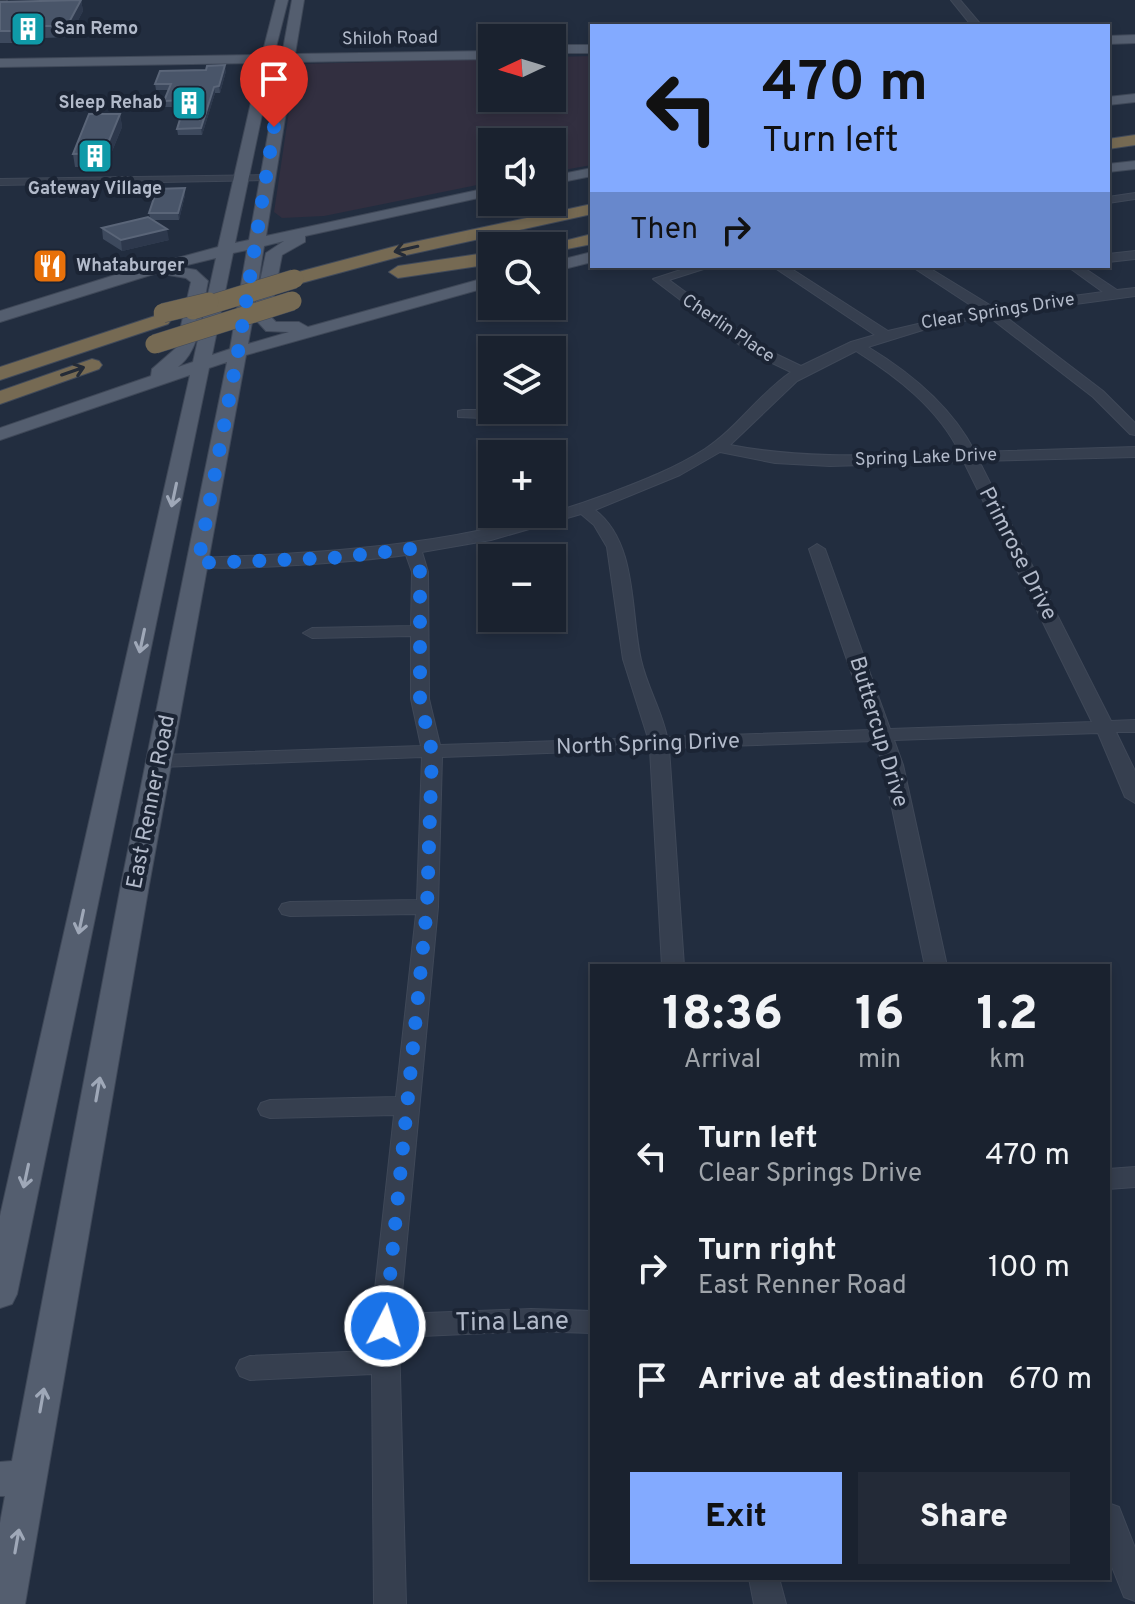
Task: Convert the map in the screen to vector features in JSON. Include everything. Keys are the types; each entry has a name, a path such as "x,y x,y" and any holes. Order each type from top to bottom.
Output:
{"highway":[{"path":"1110,134 1135,131"},
{"path":"1110,144 1135,140"},
{"path":"461,237 539,210 590,197"},
{"path":"0,358 294,279 461,237 590,209"},
{"path":"561,232 590,225"},
{"path":"566,244 590,239"},
{"path":"377,277 478,252"},
{"path":"398,272 478,261"},
{"path":"0,398 155,344 312,295"},
{"path":"0,374 162,316"}],"main road":[{"name":"East Renner Road","path":"0,1294 282,0"},
{"name":"East Renner Road","path":"5,1604 14,1478 161,761 238,352 277,105 298,0"},
{"path":"1110,42 1135,42"},
{"path":"566,52 590,51"},
{"name":"Shiloh Road","path":"0,61 121,58 267,61 286,56 478,53"},
{"name":"Shiloh Road","path":"121,58 242,61 262,66 267,61"},
{"path":"258,101 277,105"},
{"path":"255,119 274,125"},
{"path":"1110,168 1135,165"},
{"path":"566,177 590,172"},
{"path":"0,317 152,270 478,194"},
{"path":"261,214 284,225 324,228"},
{"path":"324,228 274,253 261,317 272,327 327,325"},
{"path":"566,264 590,258"},
{"path":"123,391 173,363 185,348 200,281 190,273 152,270"},
{"path":"0,434 238,352 478,285"},
{"path":"123,391 177,393 189,398 194,405"},
{"path":"184,452 197,455 192,490 209,500"},
{"path":"159,565 198,563"},
{"path":"129,702 141,718 134,752 144,758 161,761"},
{"path":"111,783 161,761"},
{"path":"89,888 135,885"}],"street":[{"path":"955,0 975,24"},
{"path":"943,1 962,24"},
{"path":"0,182 265,177"},
{"path":"1110,200 1135,196"},
{"path":"1110,258 1135,255"},
{"name":"Cherlin Place","path":"700,268 659,279 754,349 802,371"},
{"path":"781,268 885,335"},
{"path":"920,268 991,312 1104,399 1135,431"},
{"path":"1077,268 1128,294"},
{"name":"Clear Springs Drive","path":"198,563 332,558 410,549 501,533 583,508 657,478 718,447 802,371 856,345 942,319 1128,294"},
{"name":"Primrose Drive","path":"856,345 901,373 956,430 1104,727 1135,797"},
{"path":"463,414 478,414"},
{"name":"Spring Lake Drive","path":"718,447 803,460 1135,452"},
{"path":"583,508 601,522 615,547 632,659 640,690 656,729 663,767 673,964"},
{"path":"390,1604 390,1520 383,1362 405,1106 427,907 432,752 420,699 420,572 416,556 410,549"},
{"name":"Buttercup Drive","path":"817,549 884,736 936,964"},
{"path":"312,633 420,631"},
{"name":"North Spring Drive","path":"161,761 1135,726"},
{"path":"290,909 427,907"},
{"path":"270,1109 405,1106"},
{"path":"1110,1179 1135,1177"},
{"name":"Tina Lane","path":"385,1326 531,1320 590,1322"},
{"path":"250,1368 383,1362"},
{"path":"1110,1522 1135,1587"},
{"path":"764,1580 770,1604"}],"shaded area":[{"path":"590,56 590,165 566,170 566,128 478,128 478,185 324,216 282,218 274,212 296,64 478,59 478,112 566,112 566,57"}],"building":[{"path":"81,0 67,26 0,31 0,2"},
{"path":"225,65 219,86 214,87 201,128 177,129 186,100 164,101 171,84 155,84 160,71 206,70 207,66"},
{"path":"89,114 120,114 104,153 73,154"},
{"path":"185,188 178,213 149,213 157,189"},
{"path":"148,217 167,229 121,240 102,228"}],"place":[{"name":"San Remo","path":"28,29"},
{"name":"Sleep Rehab","path":"189,103"},
{"name":"Gateway Village","path":"95,156"},
{"name":"Whataburger","path":"50,266"}],"route":[{"path":"274,127 238,352 198,563 332,558 410,549 416,556 420,572 420,699 432,752 427,907 385,1326"}]}
